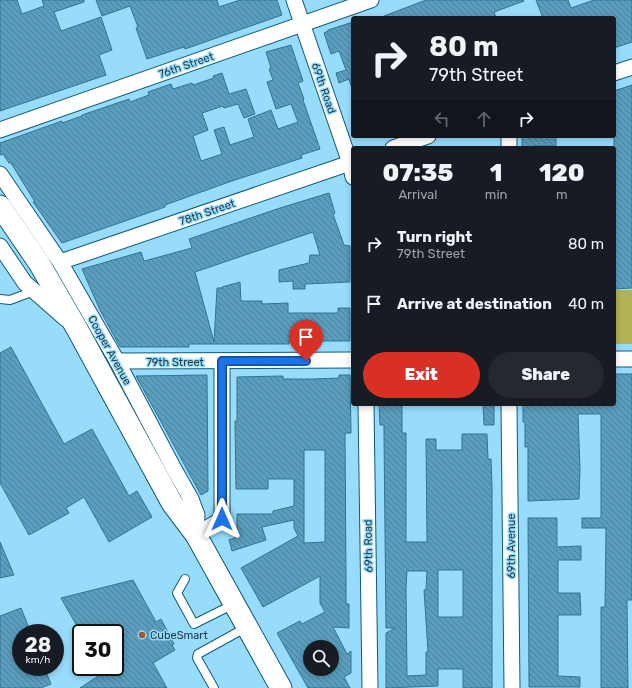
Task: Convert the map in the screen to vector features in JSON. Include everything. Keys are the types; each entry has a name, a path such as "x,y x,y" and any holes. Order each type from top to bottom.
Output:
{"main road":[{"name":"Cooper Avenue","path":"0,206 39,263 76,327 172,503 196,535 281,688"}],"street":[{"name":"69th Road","path":"294,0 351,164"},
{"name":"76th Street","path":"0,130 371,0"},
{"path":"616,72 632,67"},
{"path":"399,146 422,138"},
{"name":"78th Street","path":"60,262 351,167"},
{"name":"Cooper Avenue","path":"0,174 60,262 117,361 174,470 191,499 197,515 196,535"},
{"name":"Cooper Avenue","path":"0,246 25,283 76,327"},
{"path":"616,359 632,359"},
{"name":"79th Street","path":"117,361 351,360"},
{"path":"196,535 222,519 222,361"},
{"name":"69th Road","path":"366,406 370,688"},
{"name":"69th Avenue","path":"509,406 512,688"}],"lane":[{"path":"0,299 10,300 34,291"},
{"path":"185,579 177,594 194,624 235,604"},
{"path":"214,688 197,658 198,654 247,626"}],"shaded area":[{"path":"616,290 632,290 632,344 616,344"}],"building":[{"path":"0,0 17,0 22,14 44,6 42,0 84,0 84,2 54,12 61,31 101,17 112,50 99,55 106,75 0,111"},
{"path":"96,0 217,0 219,7 240,0 277,0 282,15 185,49 184,47 147,59 136,28 138,27 130,6 102,16"},
{"path":"426,0 524,1 494,12 495,16 384,16"},
{"path":"536,0 568,0 571,8 594,0 632,0 632,42 616,47 616,16 542,16"},
{"path":"351,23 351,86 349,79 339,83 336,73 346,70 339,51 331,54 324,33 328,30"},
{"path":"291,45 303,81 298,83 320,149 301,155 302,158 229,182 165,205 165,207 62,243 33,202 35,202 11,163 9,163 3,154 0,155 0,143 129,99 130,102 149,95 148,92 171,84 173,89 192,83 193,85 214,78 213,76 222,73 229,94 246,89 255,114 244,118 238,104 224,108 223,106 202,113 208,130 193,136 201,161 222,154 214,130 224,127 230,145 254,137 248,119 271,110 278,129 298,122 291,104 276,109 267,82 273,80 269,69 271,68 266,52"},
{"path":"632,85 632,288 616,289 616,146 614,146 614,138 616,138 616,90"},
{"path":"522,138 556,138 556,146 522,146"},
{"path":"329,193 335,213 333,214 344,245 350,246 350,282 305,284 305,289 293,289 293,281 279,282 279,270 309,263 310,255 320,255 313,232 195,272 214,342 217,288 222,288 240,282 241,301 262,301 262,304 288,303 288,313 338,313 338,308 350,308 350,341 289,341 289,344 189,344 189,347 120,347 100,310 82,269 141,252 144,261 192,248 189,239"},
{"path":"11,347 64,444 92,429 129,496 137,491 152,517 109,542 84,497 66,508 69,513 29,535 0,483 0,353"},
{"path":"616,374 632,374 632,600 627,600 628,688 601,688 601,607 605,607 606,528 582,528 582,518 601,518 601,414 578,414 580,469 579,499 528,501 528,447 525,447 525,422 523,422 523,406 616,406"},
{"path":"207,375 208,491 201,495 136,376"},
{"path":"339,375 350,375 351,433 345,433 346,604 349,604 349,628 333,627 347,654 351,651 351,673 344,677 350,688 308,688 277,633 300,621 302,624 325,612 320,603 320,576 263,607 241,568 298,536 294,528 294,520 262,527 266,540 232,551 229,540 237,537 237,514 273,514 273,511 294,506 294,479 268,479 268,489 236,489 235,421 237,421 237,377 283,376 283,379 339,378","holes":["304,450 325,450 325,542 304,543"]},
{"path":"379,406 402,406 402,433 406,433 406,542 427,542 426,439 436,439 436,450 462,450 462,434 487,434 488,459 491,459 492,487 492,688 463,688 463,669 438,669 438,686 386,688 386,633 395,628 386,628 384,425 380,425","holes":["438,570 463,570 463,617 438,617","407,571 427,571 426,590 424,590 428,652 426,652 426,675 407,676"]},
{"path":"483,406 494,406 494,425 484,425"},
{"path":"528,518 557,518 557,547 581,546 581,560 558,560 558,593 580,593 581,615 558,615 558,676 580,677 580,687 529,687"},
{"path":"0,542 14,575 0,578"},
{"name":"CubeSmart","path":"133,580 156,622 161,619 174,644 172,645 175,650 153,663 167,688 80,688 98,676 124,676 124,624 76,624 61,598"},
{"path":"21,608 27,624 12,624 12,676 48,676 51,684 41,688 0,688 0,616"}],"place":[{"name":"CubeSmart","path":"142,635"}],"route":[{"path":"222,519 222,361 306,361"}]}
